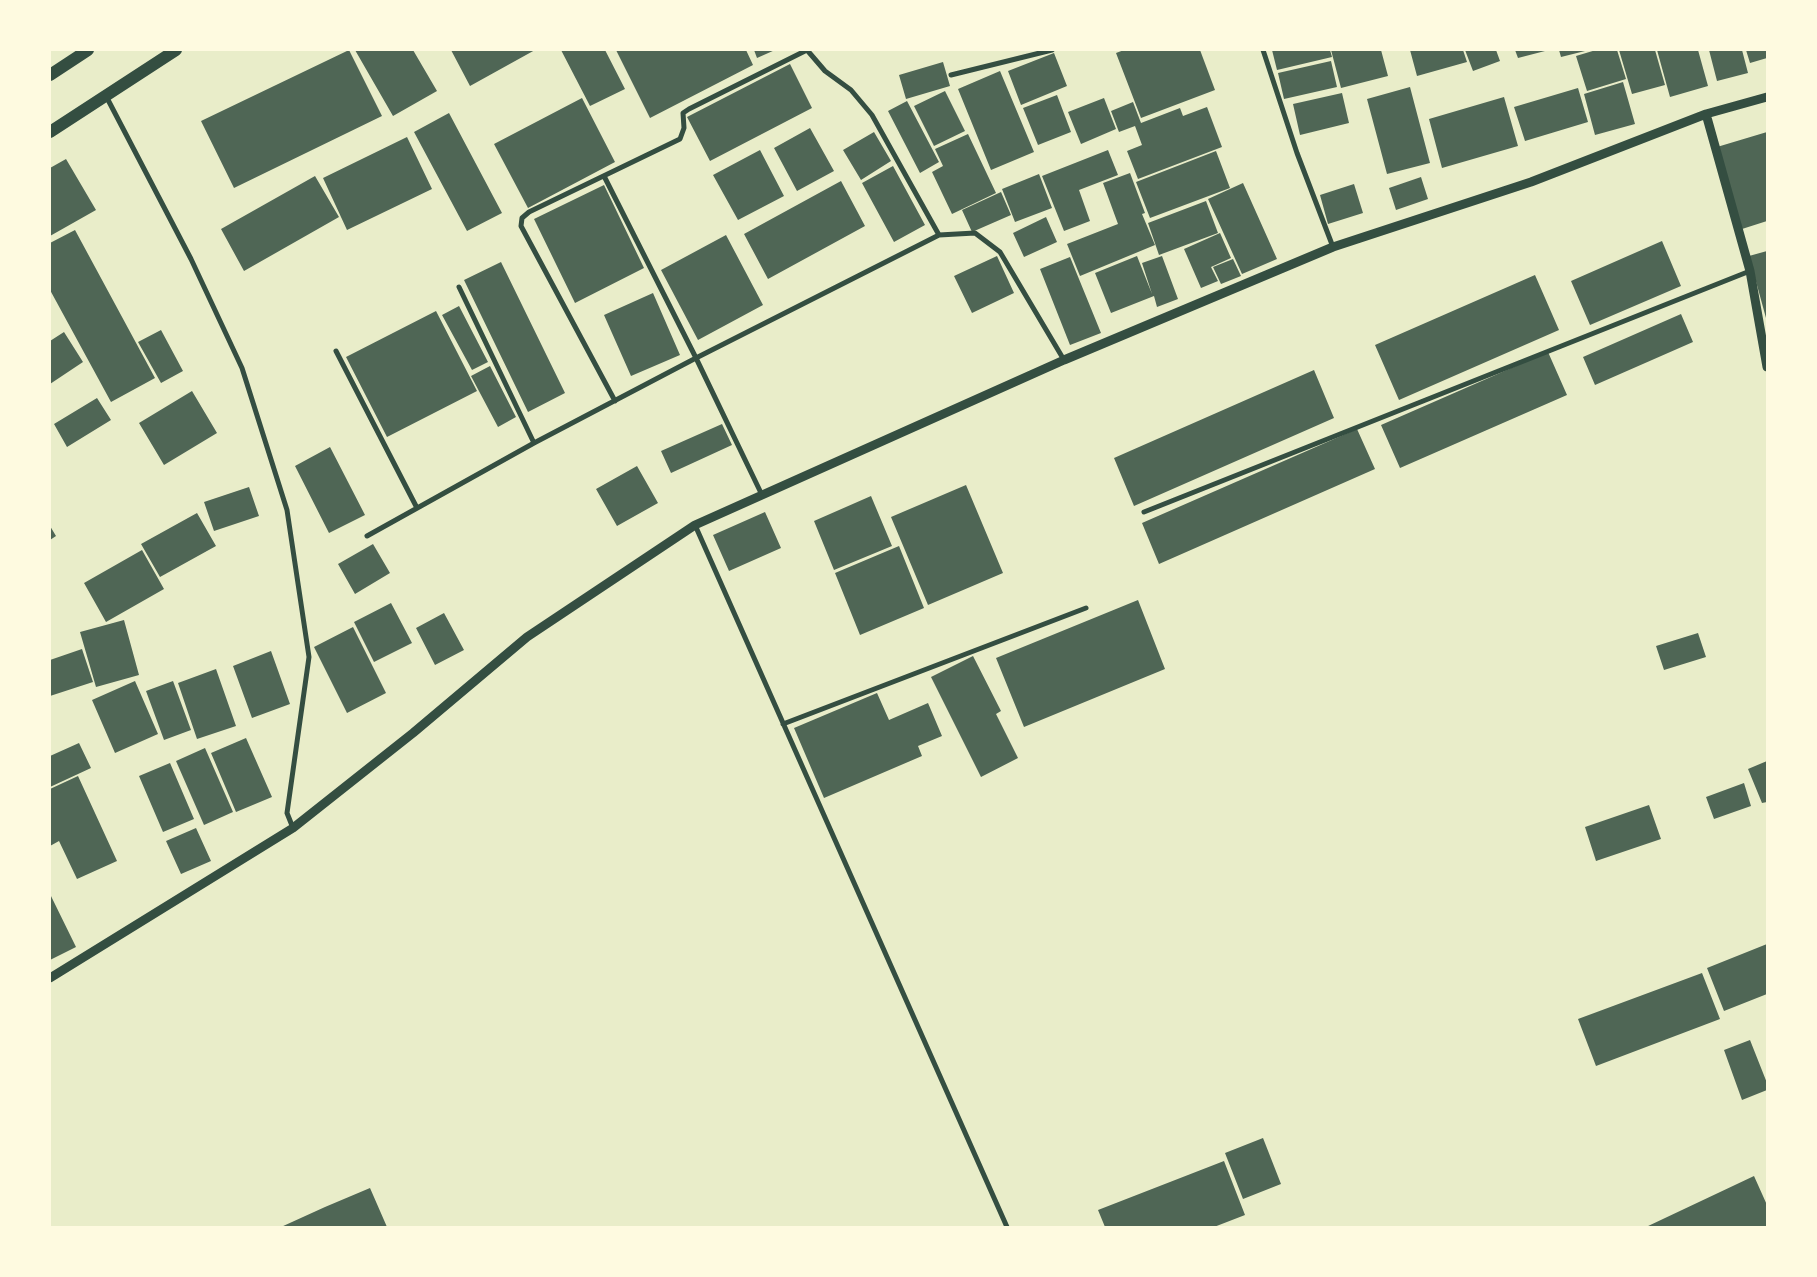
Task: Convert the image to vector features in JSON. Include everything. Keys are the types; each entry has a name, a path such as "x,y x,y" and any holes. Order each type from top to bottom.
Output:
{"main road":[{"path":"50,75 88,50"},
{"path":"50,132 176,50"}],"street":[{"path":"614,400 521,226 522,218 528,212 680,139 684,128 683,113 807,50 825,71 851,90 872,115 939,235"},
{"path":"951,75 1052,50"},
{"path":"1263,50 1296,153 1333,246"},
{"path":"106,96 191,259 242,368 287,510 309,657 287,813 293,828"},
{"path":"50,978 293,828 413,733 526,637 695,525 1064,360 1333,246 1531,182 1706,114 1767,97"},
{"path":"1706,114 1750,271 1767,367"},
{"path":"604,176 696,358 762,495"},
{"path":"367,536 614,400 939,235 975,233 1000,252 1064,360"},
{"path":"1144,512 1750,271"},
{"path":"459,287 534,443"},
{"path":"336,351 417,508"},
{"path":"695,525 1007,1227"},
{"path":"784,724 1086,608"}],"building":[{"path":"349,50 382,116 234,188 201,121"},
{"path":"355,50 413,50 437,91 393,116"},
{"path":"451,50 535,50 470,86"},
{"path":"561,50 605,50 625,89 590,106"},
{"path":"616,50 746,50 753,65 650,118"},
{"path":"754,50 775,50 757,58"},
{"path":"1124,50 1200,50 1215,90 1141,118 1116,53"},
{"path":"1272,50 1330,50 1332,57 1277,70"},
{"path":"1331,50 1381,50 1388,76 1341,88"},
{"path":"1410,50 1463,50 1467,62 1417,76"},
{"path":"1465,50 1496,50 1500,61 1473,71"},
{"path":"1515,50 1545,50 1545,51 1518,58"},
{"path":"1559,50 1585,50 1585,51 1561,57"},
{"path":"1596,50 1617,50 1626,79 1587,91 1576,56"},
{"path":"1619,50 1655,50 1665,85 1632,94"},
{"path":"1657,50 1698,50 1708,86 1670,97"},
{"path":"1709,50 1742,50 1748,73 1717,81"},
{"path":"1746,50 1767,50 1767,58 1750,63"},
{"path":"1054,53 1067,86 1021,105 1008,71"},
{"path":"1331,61 1337,87 1284,99 1278,73"},
{"path":"943,62 950,86 906,99 899,75"},
{"path":"790,64 812,108 710,161 687,117"},
{"path":"1000,71 1034,152 991,170 958,89"},
{"path":"1623,82 1635,124 1595,135 1584,94"},
{"path":"1410,87 1430,163 1387,174 1367,99"},
{"path":"1578,88 1588,122 1525,141 1514,107"},
{"path":"945,91 965,131 934,146 914,106"},
{"path":"1342,93 1349,123 1300,135 1293,104"},
{"path":"1057,95 1071,132 1038,145 1023,108"},
{"path":"1504,97 1518,146 1442,168 1429,119"},
{"path":"582,98 615,162 528,208 494,144"},
{"path":"1104,98 1116,129 1081,144 1068,112"},
{"path":"907,101 939,162 920,173 888,111"},
{"path":"1133,102 1141,123 1180,108 1183,116 1207,107 1222,147 1138,179 1127,151 1142,145 1135,126 1119,132 1111,111"},
{"path":"449,113 502,213 467,231 414,132"},
{"path":"810,128 834,171 797,191 774,148"},
{"path":"874,132 891,161 861,180 843,150"},
{"path":"1767,132 1767,221 1742,229 1717,147"},
{"path":"968,134 996,193 952,214 932,172 943,166 935,149"},
{"path":"407,137 432,189 347,230 323,178"},
{"path":"760,150 784,196 738,220 713,175"},
{"path":"1108,150 1118,175 1079,190 1090,221 1064,231 1042,176"},
{"path":"1216,151 1230,188 1150,218 1136,182"},
{"path":"66,159 96,210 50,236 50,168"},
{"path":"893,166 925,225 894,242 862,183"},
{"path":"1130,173 1145,213 1142,214 1155,245 1080,276 1067,244 1118,224 1103,183"},
{"path":"1039,174 1052,208 1015,222 1002,189"},
{"path":"315,176 339,217 244,271 221,229"},
{"path":"1421,177 1428,199 1396,210 1389,188"},
{"path":"841,181 865,226 768,279 744,234"},
{"path":"1243,183 1277,259 1242,274 1208,199"},
{"path":"1354,184 1363,213 1328,224 1320,195"},
{"path":"604,185 644,268 575,303 534,219"},
{"path":"1001,192 1011,215 972,232 962,210"},
{"path":"1206,201 1218,233 1159,255 1148,223"},
{"path":"1046,217 1057,242 1024,257 1013,233"},
{"path":"75,230 155,378 111,402 50,290 50,243"},
{"path":"1220,233 1231,258 1211,267 1218,281 1201,288 1184,249"},
{"path":"726,235 763,305 698,340 661,270"},
{"path":"1662,241 1681,286 1590,325 1571,281"},
{"path":"1767,251 1767,318 1766,318 1749,256"},
{"path":"997,256 1014,293 972,313 954,276"},
{"path":"1137,256 1152,294 1142,263 1162,256 1178,299 1157,307 1154,296 1111,313 1095,273"},
{"path":"1070,257 1101,333 1070,345 1040,269"},
{"path":"1233,259 1241,276 1221,284 1213,267"},
{"path":"501,262 565,393 528,412 464,280"},
{"path":"1535,275 1559,330 1399,400 1375,345"},
{"path":"653,293 680,355 631,376 604,315"},
{"path":"459,306 488,362 472,370 442,315"},
{"path":"436,311 477,391 387,437 346,357"},
{"path":"1681,314 1693,342 1595,385 1583,357"},
{"path":"161,330 183,371 161,383 138,342"},
{"path":"64,332 83,362 50,384 50,341"},
{"path":"1548,352 1567,395 1400,468 1381,425"},
{"path":"490,366 516,417 498,427 471,376"},
{"path":"1314,370 1334,418 1134,506 1114,458"},
{"path":"192,391 217,433 164,465 139,423"},
{"path":"97,398 111,420 67,447 54,424"},
{"path":"722,424 732,445 671,473 661,451"},
{"path":"1357,429 1375,469 1159,564 1142,523"},
{"path":"330,447 365,515 329,533 295,466"},
{"path":"637,466 658,503 617,526 596,489"},
{"path":"966,485 1003,573 928,605 891,517"},
{"path":"249,487 259,516 214,531 204,502"},
{"path":"871,496 892,546 834,570 814,521"},
{"path":"765,512 781,548 729,571 713,535"},
{"path":"197,513 216,546 160,577 141,544"},
{"path":"50,526 56,536 50,540"},
{"path":"373,544 390,573 355,594 338,564"},
{"path":"899,546 924,608 860,635 835,573"},
{"path":"142,550 164,589 106,622 84,583"},
{"path":"1138,600 1165,669 1024,727 996,658"},
{"path":"391,603 412,643 374,662 354,622"},
{"path":"444,613 464,650 435,665 416,628"},
{"path":"124,620 139,675 96,687 80,632"},
{"path":"353,627 386,693 347,713 314,647"},
{"path":"1698,633 1706,657 1664,670 1656,646"},
{"path":"82,649 93,682 50,696 50,660"},
{"path":"271,651 290,704 252,718 233,666"},
{"path":"973,656 1001,711 996,714 1018,758 981,777 931,677"},
{"path":"216,669 236,726 197,739 178,683"},
{"path":"135,681 158,734 115,753 92,700"},
{"path":"173,681 191,730 164,740 146,691"},
{"path":"877,693 889,720 928,703 942,736 918,746 922,756 824,798 794,728"},
{"path":"246,738 272,797 236,812 211,753"},
{"path":"79,743 91,768 50,787 50,756"},
{"path":"205,748 233,812 204,825 176,761"},
{"path":"1767,761 1767,802 1762,803 1748,769"},
{"path":"170,763 194,819 163,832 139,776"},
{"path":"78,776 117,861 77,879 59,841 50,846 50,789"},
{"path":"1744,783 1751,806 1714,819 1706,797"},
{"path":"1649,805 1661,839 1596,861 1585,827"},
{"path":"196,828 211,861 181,874 166,841"},
{"path":"50,894 76,947 50,960"},
{"path":"1767,944 1767,994 1724,1011 1707,968"},
{"path":"1702,973 1720,1019 1596,1066 1578,1019"},
{"path":"1750,1040 1767,1083 1767,1090 1742,1100 1724,1050"},
{"path":"1263,1138 1281,1184 1243,1199 1225,1153"},
{"path":"1224,1161 1245,1215 1214,1227 1105,1227 1098,1210"},
{"path":"1754,1176 1767,1205 1766,1227 1646,1227"},
{"path":"370,1188 387,1227 281,1227 325,1207"}]}
